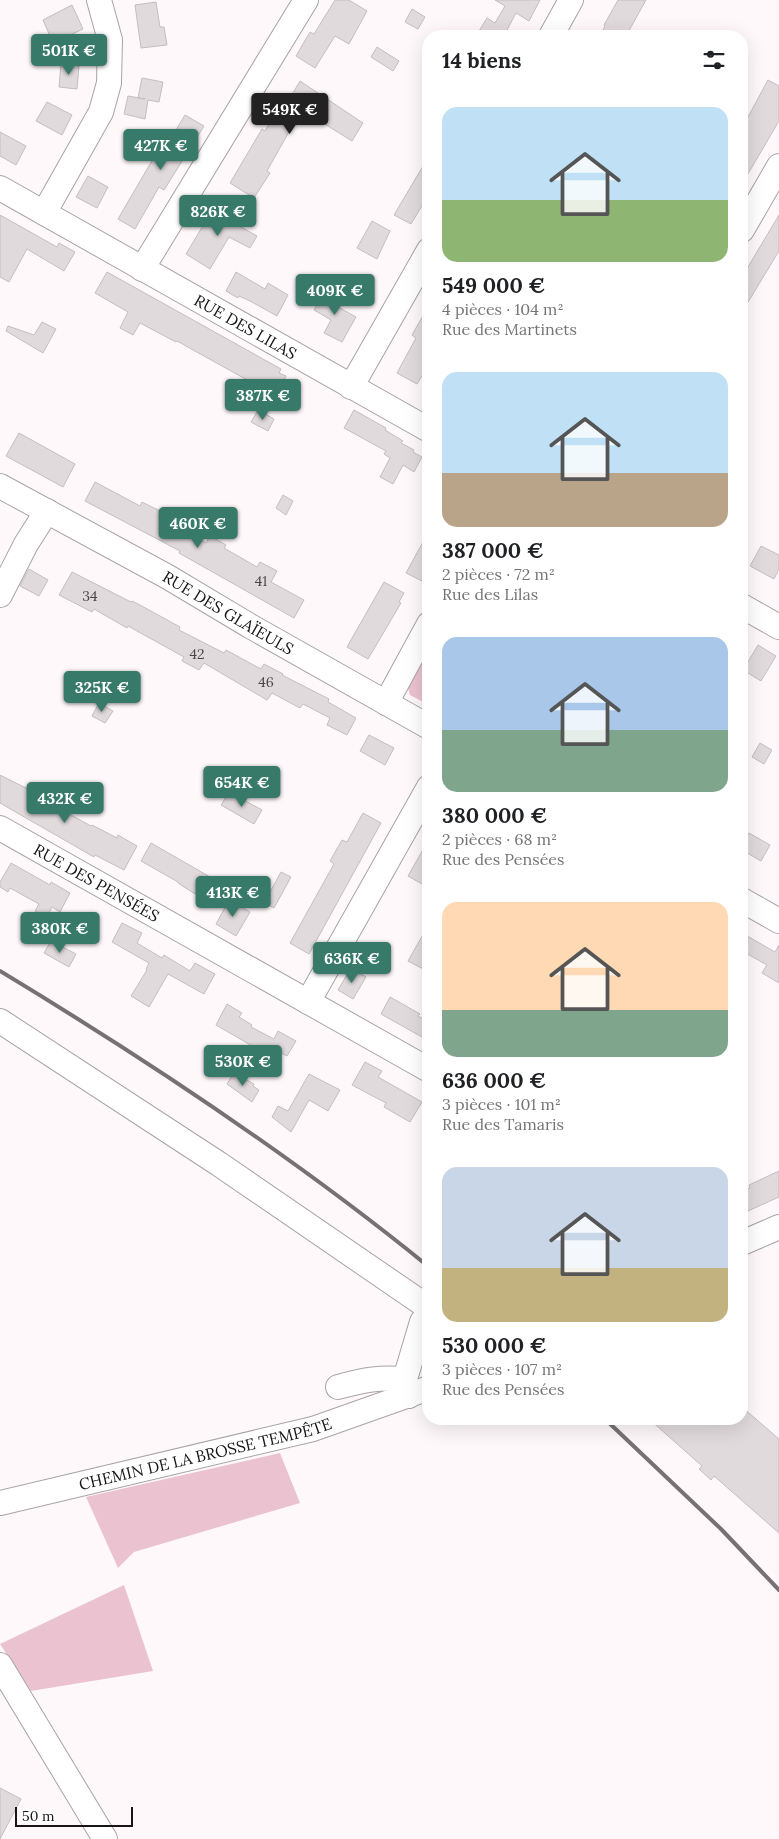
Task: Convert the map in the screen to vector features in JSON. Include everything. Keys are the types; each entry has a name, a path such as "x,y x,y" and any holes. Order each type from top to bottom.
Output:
{"street":[{"path":"44,213 101,112 109,83 110,40 99,0"},
{"path":"142,269 306,0"},
{"path":"554,30 571,0"},
{"path":"748,220 779,166"},
{"name":"RUE DES LILAS","path":"0,188 422,426"},
{"path":"351,387 422,262"},
{"name":"RUE DES GLAÏEULS","path":"0,486 168,577 250,626 422,723"},
{"path":"0,595 26,544 47,511"},
{"path":"748,609 779,627"},
{"path":"386,703 422,637"},
{"path":"308,1002 422,799"},
{"name":"RUE DES PENSÉES","path":"0,828 422,1066"},
{"path":"748,903 779,921"},
{"path":"0,1021 219,1164 422,1303"},
{"path":"748,1240 779,1226"},
{"path":"338,1387 380,1377 414,1387 422,1322"},
{"name":"CHEMIN DE LA BROSSE TEMPÊTE","path":"0,1503 313,1429 414,1387"},
{"path":"0,1665 105,1839"}],"shaded area":[{"path":"422,660 422,701 410,695 407,685"},
{"path":"280,1453 300,1503 134,1552 118,1568 86,1497"},
{"path":"124,1585 153,1671 31,1691 0,1644"}],"building":[{"path":"335,0 349,0 367,11 349,44 335,36 315,68 296,56 310,32 314,34"},
{"path":"495,0 540,0 529,21 516,13 507,30 480,30 487,18 495,23 505,6"},
{"path":"618,0 646,0 629,30 603,30"},
{"path":"156,2 160,27 164,27 167,45 141,48 135,5"},
{"path":"72,5 83,29 53,43 43,20"},
{"path":"412,9 425,17 418,29 405,22"},
{"path":"377,47 399,61 393,71 371,57"},
{"path":"61,63 79,66 77,89 59,87"},
{"path":"142,78 163,82 159,102 148,100 145,119 124,114 128,96 138,98"},
{"path":"768,80 779,86 779,121 748,174 748,117"},
{"path":"300,81 363,123 352,141 307,113 305,117 299,114 267,171 270,173 254,198 230,183 262,129 265,131 272,119 276,122"},
{"path":"47,102 72,115 62,135 36,121"},
{"path":"185,115 204,126 164,190 159,187 135,229 118,219 157,152 161,155"},
{"path":"0,132 26,146 16,165 0,156"},
{"path":"422,168 422,206 411,224 394,215"},
{"path":"88,176 108,187 97,208 76,197"},
{"path":"216,204 238,217 234,223 257,236 250,248 229,237 210,269 186,254"},
{"path":"0,215 57,247 59,243 75,252 64,271 27,249 9,282 0,277"},
{"path":"779,215 779,251 748,302 748,267"},
{"path":"372,221 390,231 377,259 357,248"},
{"path":"107,272 281,369 279,373 286,376 276,396 177,341 140,323 133,335 120,328 128,312 95,293"},
{"path":"236,272 265,289 268,283 288,295 277,316 250,301 239,296 238,298 226,291"},
{"path":"326,290 342,299 338,307 356,317 342,342 324,333 331,320 314,310"},
{"path":"422,317 422,376 417,384 397,373 416,338 412,335"},
{"path":"42,322 56,329 43,353 6,331 8,326 34,335"},
{"path":"258,410 274,419 268,431 251,422"},
{"path":"354,410 386,428 385,430 403,441 401,443 422,457 414,472 403,465 393,484 380,477 390,458 384,454 386,451 344,428"},
{"path":"19,433 75,464 63,487 6,456"},
{"path":"95,482 140,506 142,502 176,519 173,525 206,543 210,536 226,545 224,548 257,567 260,562 277,571 271,582 304,600 294,618 179,553 180,551 85,501"},
{"path":"283,495 293,501 286,515 276,508"},
{"path":"422,544 422,581 406,573"},
{"path":"761,546 779,555 779,569 774,579 750,566"},
{"path":"29,569 48,580 39,596 20,586"},
{"path":"72,572 140,605 180,627 179,630 224,653 226,650 261,669 264,664 329,699 328,702 356,718 347,735 327,725 330,718 303,704 300,708 272,693 267,700 204,663 199,670 182,661 184,657 128,626 127,628 94,609 92,612 59,595"},
{"path":"384,582 404,593 399,602 401,603 368,659 347,647"},
{"path":"758,645 776,656 761,681 748,673 748,662"},
{"path":"99,703 113,711 105,723 92,716"},
{"path":"369,735 394,748 385,765 360,751"},
{"path":"760,743 772,750 764,764 752,757"},
{"path":"0,775 34,792 35,789 51,798 49,803 91,826 117,838 118,835 137,846 124,870 95,855 94,857 0,803"},
{"path":"229,792 262,810 254,824 221,805"},
{"path":"363,813 381,823 309,954 290,943 334,864 330,861 342,840 347,842"},
{"path":"749,833 770,845 761,861 748,853"},
{"path":"151,843 217,881 208,896 197,890 195,894 141,861"},
{"path":"422,851 422,884 408,876"},
{"path":"11,863 50,885 51,882 70,893 60,912 52,907 47,917 35,911 39,904 10,888 8,892 0,887 0,882"},
{"path":"281,872 291,877 274,908 264,903"},
{"path":"229,900 250,912 236,936 216,924"},
{"path":"122,923 142,933 137,943 162,958 164,955 190,971 195,963 215,974 204,994 168,974 149,1007 131,996 147,970 149,963 112,942"},
{"path":"422,936 422,968 408,961"},
{"path":"748,936 775,952 779,945 779,983 762,973 767,965 748,954"},
{"path":"51,941 76,954 69,967 44,953"},
{"path":"351,968 366,977 353,999 338,990"},
{"path":"390,997 420,1014 418,1016 422,1018 422,1037 381,1014"},
{"path":"227,1004 242,1013 239,1017 252,1025 251,1027 274,1039 278,1031 296,1041 287,1056 277,1051 273,1058 216,1025"},
{"path":"365,1062 382,1071 378,1077 422,1102 410,1122 384,1107 386,1103 352,1085"},
{"path":"234,1073 254,1084 253,1086 259,1090 252,1102 227,1084"},
{"path":"309,1074 340,1090 328,1111 309,1100 291,1132 272,1117 278,1106 288,1111"},
{"path":"779,1171 779,1197 748,1211 749,1185"},
{"path":"748,1412 779,1439 779,1533 714,1476 711,1480 699,1469 702,1466 656,1425 748,1425"},
{"path":"0,1788 21,1799 0,1839"}],"railway":[{"path":"0,971 166,1075 220,1112 326,1187 422,1261"},
{"path":"611,1425 721,1529 779,1590"}]}
